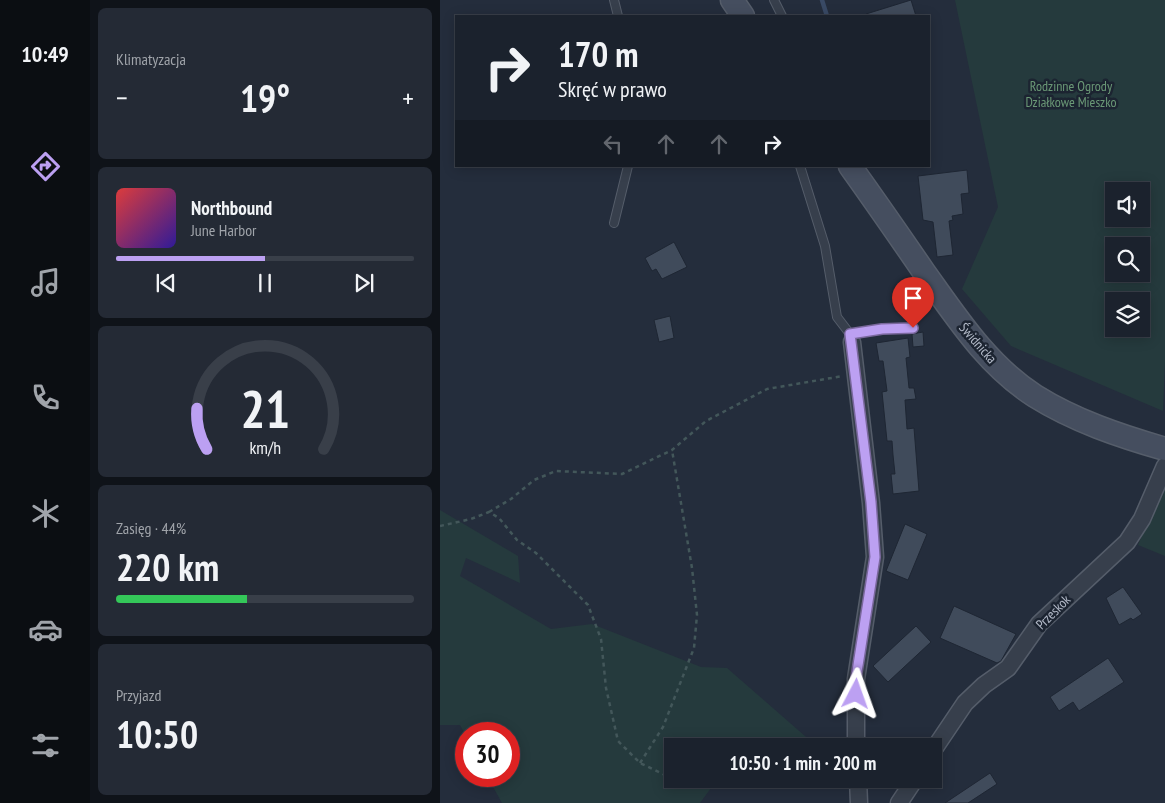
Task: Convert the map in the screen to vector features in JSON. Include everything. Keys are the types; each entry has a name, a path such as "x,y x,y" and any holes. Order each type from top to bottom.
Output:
{"main road":[{"path":"732,0 743,15"},
{"name":"Świdnicka","path":"851,167 964,328 988,358 1034,395 1060,410 1124,437 1165,448"}],"street":[{"path":"851,338 871,502 875,557 856,678 856,738"},
{"name":"Przeskok","path":"941,738 965,703 984,685 1008,668 1039,624 1128,542 1142,519 1165,466"},
{"path":"858,788 859,803"},
{"path":"899,803 909,788"}],"lane":[{"path":"614,0 618,15"},
{"path":"774,0 782,15"},
{"path":"614,223 628,167"},
{"path":"800,167 825,246 833,284 836,317 851,338 882,329 913,328"}],"path":[{"path":"440,526 471,519 489,512 512,498 534,480 556,472 622,474 672,450 706,421 767,389 856,375"},
{"path":"640,763 663,727 694,648 697,615 692,568 672,450"},
{"path":"489,512 499,518 517,540 536,553 588,605 601,639 606,688 618,741 640,763 664,775"}],"green space":[{"name":"Rodzinne Ogrody Działkowe Mieszko","path":"955,0 1165,0 1165,362 1163,411 1011,346 962,289 998,207"},
{"path":"1165,480 1165,556 1138,545"},
{"path":"440,510 518,556 520,583 466,558 460,576 551,629 592,624 701,667 727,668 807,738 664,738 664,788 711,788 700,803 502,803 493,787 520,787 520,722 455,722 455,725 440,725"}],"building":[{"path":"911,0 916,15 866,15"},
{"path":"967,170 969,193 961,194 963,214 952,216 953,220 949,221 953,255 937,257 933,222 923,220 918,176"},
{"path":"674,242 687,267 662,279 656,269 652,271 645,258"},
{"path":"670,316 674,338 659,342 654,320"},
{"path":"923,332 924,346 913,347 912,334"},
{"path":"908,338 910,357 906,358 909,388 914,388 916,399 905,400 907,429 914,428 919,491 893,494 891,474 895,474 892,441 887,441 882,392 887,391 883,361 879,361 876,343"},
{"path":"905,524 927,534 908,580 886,571"},
{"path":"1123,587 1142,614 1133,620 1131,618 1119,625 1106,598"},
{"path":"954,606 1016,634 1001,661 997,663 940,638"},
{"path":"916,626 931,642 888,682 873,666"},
{"path":"1108,658 1124,682 1079,711 1073,702 1059,711 1050,697"},
{"path":"990,773 997,784 968,803 945,803"}],"waterway":[{"path":"822,0 827,15"}],"route":[{"path":"856,694 856,678 875,557 871,502 850,334 882,329 913,328"}]}
